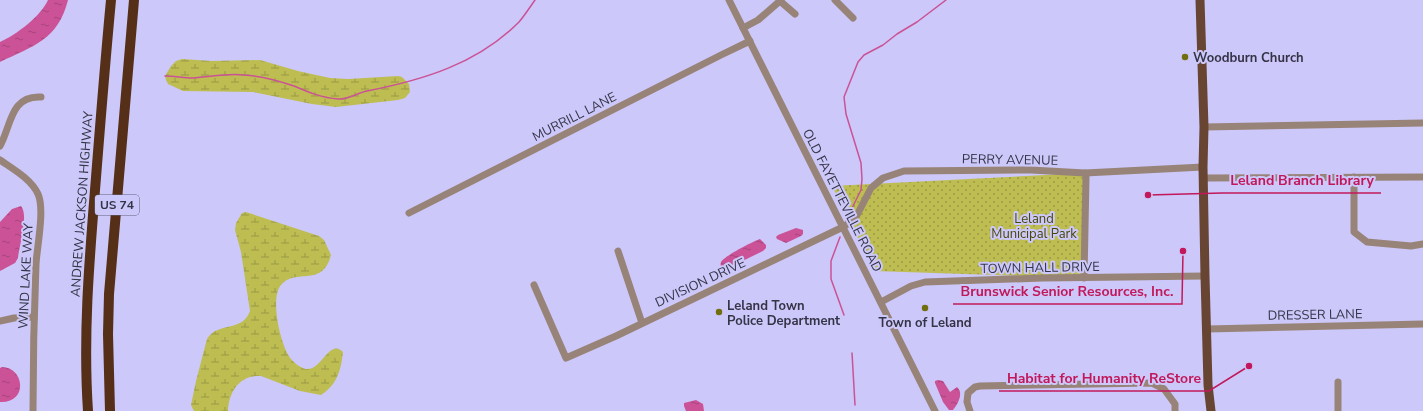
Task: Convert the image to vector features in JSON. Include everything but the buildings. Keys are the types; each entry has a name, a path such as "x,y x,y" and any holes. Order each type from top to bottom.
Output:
{"highway":[{"name":"ANDREW JACKSON HIGHWAY","path":"86,411 85,335 88,270 110,0"},
{"name":"US 74","path":"110,411 108,366 109,294 134,0"}],"main road":[{"path":"1200,0 1204,127 1203,167 1208,385 1206,411"},
{"path":"1208,385 1211,411"}],"street":[{"name":"OLD FAYETTEVILLE ROAD","path":"729,0 935,411"},
{"path":"743,28 758,20 781,0 795,14"},
{"path":"835,0 853,18"},
{"name":"MURRILL LANE","path":"409,213 750,41"},
{"path":"0,146 15,110 29,98 41,96"},
{"path":"1204,127 1423,123"},
{"name":"WIND LAKE WAY","path":"0,160 31,183 40,199 34,317 33,411"},
{"name":"PERRY AVENUE","path":"843,227 855,219 871,188 883,178 904,171 1016,170 1085,173 1203,167"},
{"path":"1084,278 1085,173"},
{"path":"1354,177 1354,232 1367,242 1411,246 1423,244"},
{"path":"1204,178 1423,177"},
{"name":"DIVISION DRIVE","path":"534,285 566,358 616,336 843,227"},
{"path":"618,251 642,323"},
{"name":"TOWN HALL DRIVE","path":"881,302 911,286 925,282 1205,276"},
{"path":"0,321 14,318 34,317"},
{"name":"DRESSER LANE","path":"1207,329 1423,324"},
{"path":"1338,382 1338,411"},
{"path":"970,411 967,402 968,393 975,387 980,386 1152,383 1164,390 1175,404 1176,411"}],"green space":[{"path":"182,59 212,61 260,60 330,78 348,79 398,76 402,77 409,84 410,92 405,98 398,100 336,107 312,104 253,92 183,91 168,84 165,76 176,61"},
{"name":"Leland Municipal Park","path":"1085,173 1084,278 874,271 832,186"},
{"path":"246,212 319,236 324,240 331,255 327,266 321,272 314,275 292,278 285,281 279,288 276,304 278,325 287,353 296,364 306,369 312,368 317,365 329,352 334,349 338,349 343,352 341,365 331,387 321,395 300,391 261,376 253,376 241,382 233,391 230,397 228,411 194,411 191,405 207,339 217,330 236,325 241,322 246,318 250,311 241,252 235,230 236,223 242,213"}],"water":[{"path":"48,0 68,0 64,13 58,24 43,40 0,62 0,42 13,35 34,18 45,6"},
{"path":"21,206 23,210 24,223 18,258 15,263 0,271 0,222 12,209"},
{"path":"796,228 803,230 803,234 801,236 786,243 777,239 776,237 778,235"},
{"path":"760,239 766,245 766,248 763,251 722,271 721,262 723,259"},
{"path":"2,367 15,373 19,378 20,385 16,397 9,401 0,402 0,368"},
{"path":"935,381 943,381 950,392 957,387 959,389 960,398 953,410 949,410 943,402 935,383"},
{"path":"696,400 703,404 704,411 686,411 684,403"}],"waterway":[{"path":"165,76 193,78 231,74 250,76 282,82 326,97 338,99 345,98 429,75 467,59 503,37 519,22 535,0"},
{"path":"846,220 861,190 862,179 861,163 846,114 844,97 858,62 864,55 883,45 946,0"},
{"path":"840,237 831,261 831,279 844,315"},
{"path":"852,353 855,405"}],"place":[{"name":"Woodburn Church","path":"1185,57"},
{"name":"Leland Branch Library","path":"1148,195"},
{"name":"Brunswick Senior Resources, Inc.","path":"1183,251"},
{"name":"Town of Leland","path":"925,308"},
{"name":"Leland Town Police Department","path":"719,312"},
{"name":"Habitat for Humanity ReStore","path":"1249,366"}]}
